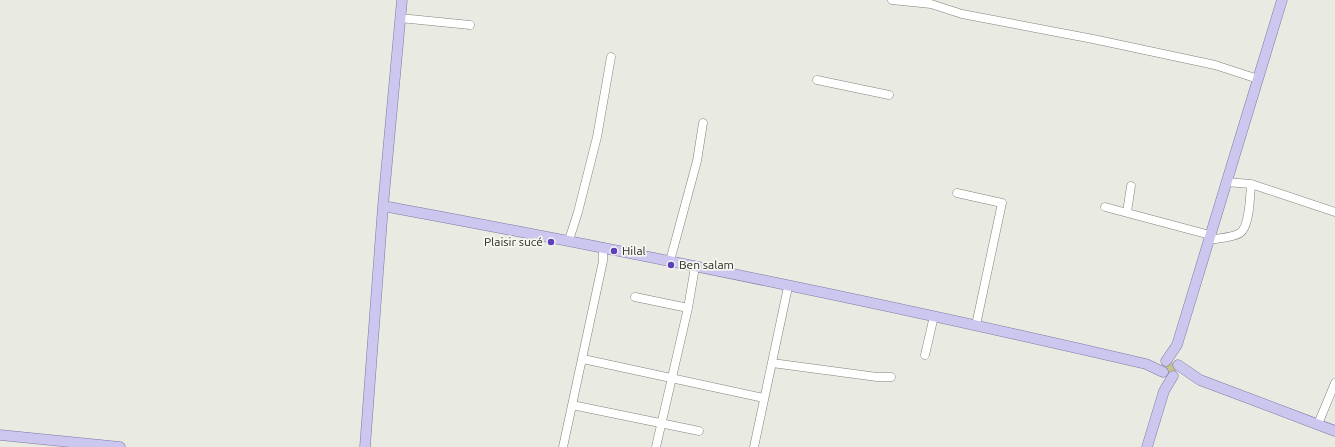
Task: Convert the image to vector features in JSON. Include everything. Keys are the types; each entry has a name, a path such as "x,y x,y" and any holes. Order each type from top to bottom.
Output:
{"main road":[{"path":"365,447 383,206 402,0"},
{"path":"1147,447 1164,391 1168,370 1177,345 1282,0"},
{"path":"383,206 604,247 788,287 976,325 1146,364 1200,380 1335,431"},
{"path":"1168,370 1179,371 1177,345"},
{"path":"1178,364 1200,380"},
{"path":"0,435 114,447"}],"street":[{"path":"892,0 931,4 962,14 1093,39 1215,65 1258,79"},
{"path":"400,18 470,25"},
{"path":"569,240 578,212 597,137 611,57"},
{"path":"817,80 890,96"},
{"path":"670,261 697,162 703,123"},
{"path":"1226,182 1251,184 1335,212"},
{"path":"1105,207 1127,212 1209,237 1239,234 1243,229 1248,216 1251,184"},
{"path":"1127,212 1131,186"},
{"path":"957,193 1002,203 976,325"},
{"path":"563,447 583,359 603,261 604,247"},
{"path":"656,447 688,308 695,267"},
{"path":"754,447 788,287"},
{"path":"635,297 688,308"},
{"path":"925,355 934,316"},
{"path":"583,359 764,398"},
{"path":"772,363 877,377 891,377"},
{"path":"1318,424 1335,382"},
{"path":"572,405 662,425 699,431"}],"green space":[{"path":"1171,362 1175,364 1177,368 1175,372 1171,374 1167,372 1165,368 1167,364"}],"place":[{"name":"Plaisir sucé","path":"551,242"},
{"name":"Hilal","path":"614,251"},
{"name":"Ben salam","path":"671,265"}]}
